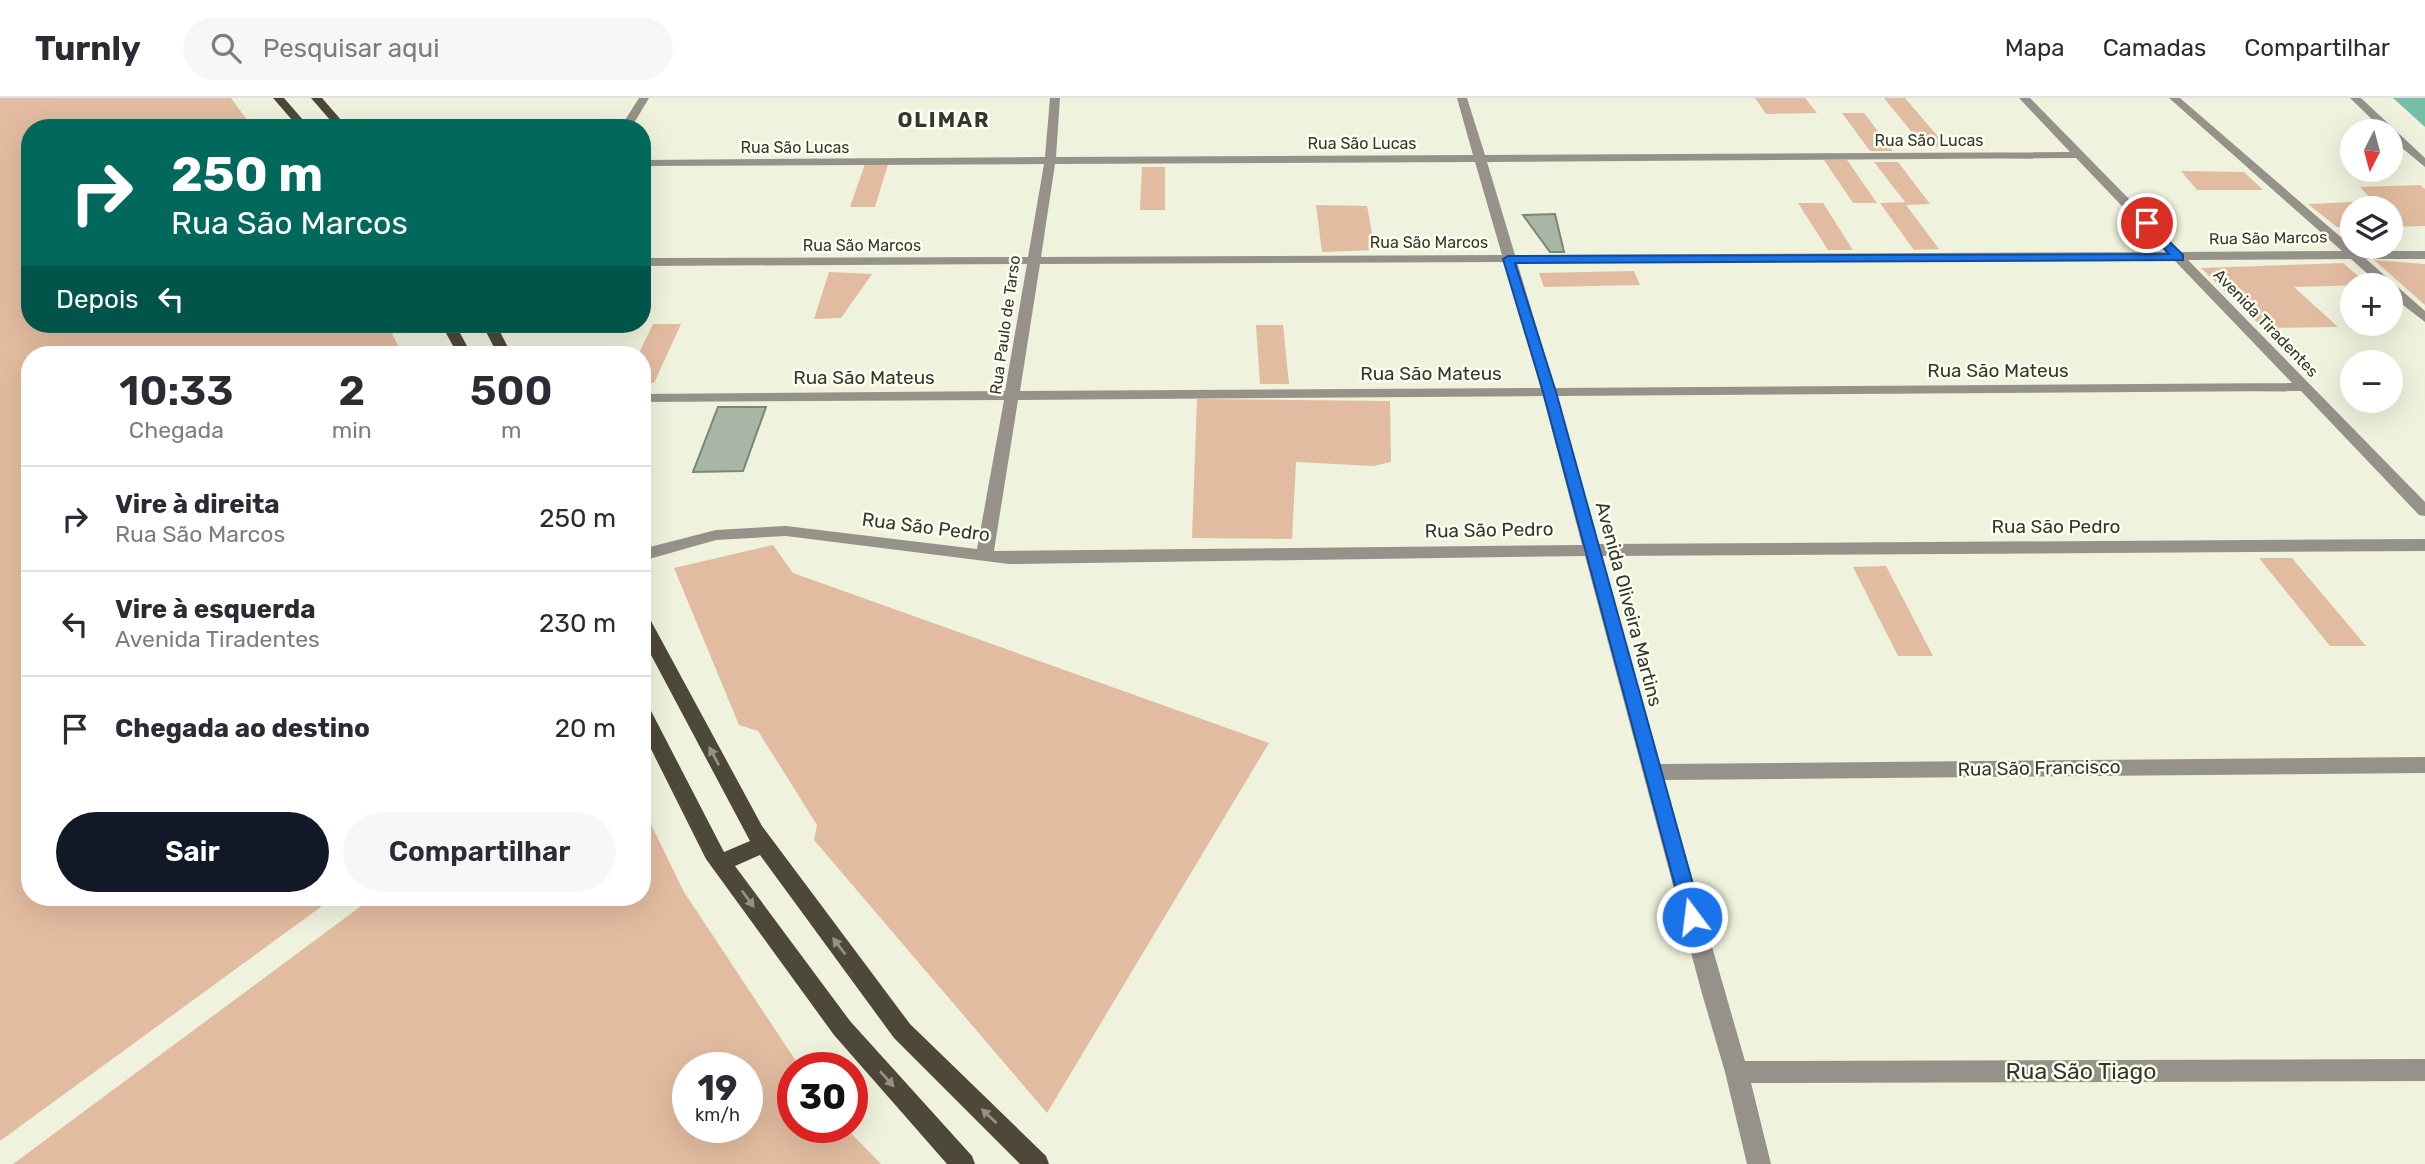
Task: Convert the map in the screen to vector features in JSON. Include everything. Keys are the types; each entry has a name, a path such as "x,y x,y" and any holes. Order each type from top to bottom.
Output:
{"main road":[{"path":"278,98 297,119"},
{"path":"316,98 335,119"},
{"path":"651,638 763,843 902,1031 1037,1164"},
{"path":"651,729 721,862 842,1028 963,1164"},
{"path":"721,862 744,855 763,843"}],"street":[{"path":"631,119 644,98"},
{"name":"Rua Paulo de Tarso","path":"982,554 987,548 1013,395 1031,262 1050,161 1055,98"},
{"name":"Avenida Oliveira Martins","path":"1462,98 1549,392 1737,1072 1759,1164"},
{"name":"Avenida Tiradentes","path":"2024,98 2425,512"},
{"path":"2174,98 2340,244"},
{"path":"2355,98 2377,119"},
{"path":"2403,143 2425,164"},
{"name":"Rua São Lucas","path":"651,163 2081,155"},
{"name":"Rua São Marcos","path":"651,262 2340,255"},
{"name":"Rua São Marcos","path":"2403,255 2425,255"},
{"path":"2358,259 2373,273"},
{"path":"2403,299 2425,318"},
{"name":"Rua São Mateus","path":"651,398 2304,387"},
{"name":"Rua São Pedro","path":"651,553 716,536 786,531 1009,558 1592,550 2425,545"},
{"name":"Rua São Francisco","path":"1653,772 2425,765"},
{"name":"Rua São Tiago","path":"1737,1072 2425,1070"}],"shaded area":[{"path":"0,98 231,98 246,119 21,119 21,333 392,333 398,346 21,346 21,906 322,906 0,1141"},
{"path":"1755,98 1805,98 1817,113 1766,114"},
{"path":"1884,98 1905,98 1946,146 1924,147"},
{"path":"2393,98 2425,98 2425,127"},
{"path":"1842,113 1864,113 1893,151 1870,151"},
{"path":"1824,160 1847,160 1877,203 1853,203"},
{"path":"1874,162 1898,162 1930,204 1906,205 1939,249 1914,250 1880,203 1905,202"},
{"path":"865,164 888,164 875,207 850,207"},
{"path":"1142,167 1165,167 1165,210 1140,210"},
{"path":"2181,171 2244,172 2263,190 2197,190"},
{"path":"2420,185 2425,189 2425,226 2403,227 2403,196 2368,196 2360,187"},
{"path":"1798,203 1823,203 1853,250 1828,250"},
{"path":"2340,203 2340,227 2337,227 2308,204"},
{"path":"1316,205 1367,206 1375,250 1322,252"},
{"path":"2374,260 2425,264 2425,305 2403,286 2403,273 2389,273"},
{"path":"2343,263 2355,273 2340,273 2340,286 2294,287 2338,327 2263,328 2201,268"},
{"path":"1634,271 1640,285 1544,287 1539,273"},
{"path":"829,272 872,274 841,318 814,319"},
{"path":"653,324 681,324 654,383 651,383 651,346 642,346 651,333"},
{"path":"1256,325 1283,325 1289,384 1260,384"},
{"path":"1197,399 1390,401 1391,462 1373,466 1296,462 1292,539 1192,538"},
{"path":"773,545 793,573 1269,743 1047,1113 814,840 817,825 758,731 739,725 674,568"},
{"path":"2259,558 2292,558 2366,646 2330,646"},
{"path":"1886,566 1933,656 1898,656 1853,567"},
{"path":"651,824 684,892 790,1052 777,1052 777,1143 861,1143 881,1164 13,1164 361,906 651,906"}],"building":[{"path":"1555,214 1564,252 1550,252 1523,215"},
{"path":"718,407 766,407 743,471 693,472"}],"district":[{"name":"OLIMAR","path":"944,119"}],"route":[{"path":"1692,917 1549,392 1508,259 2179,257 2147,223"}]}
